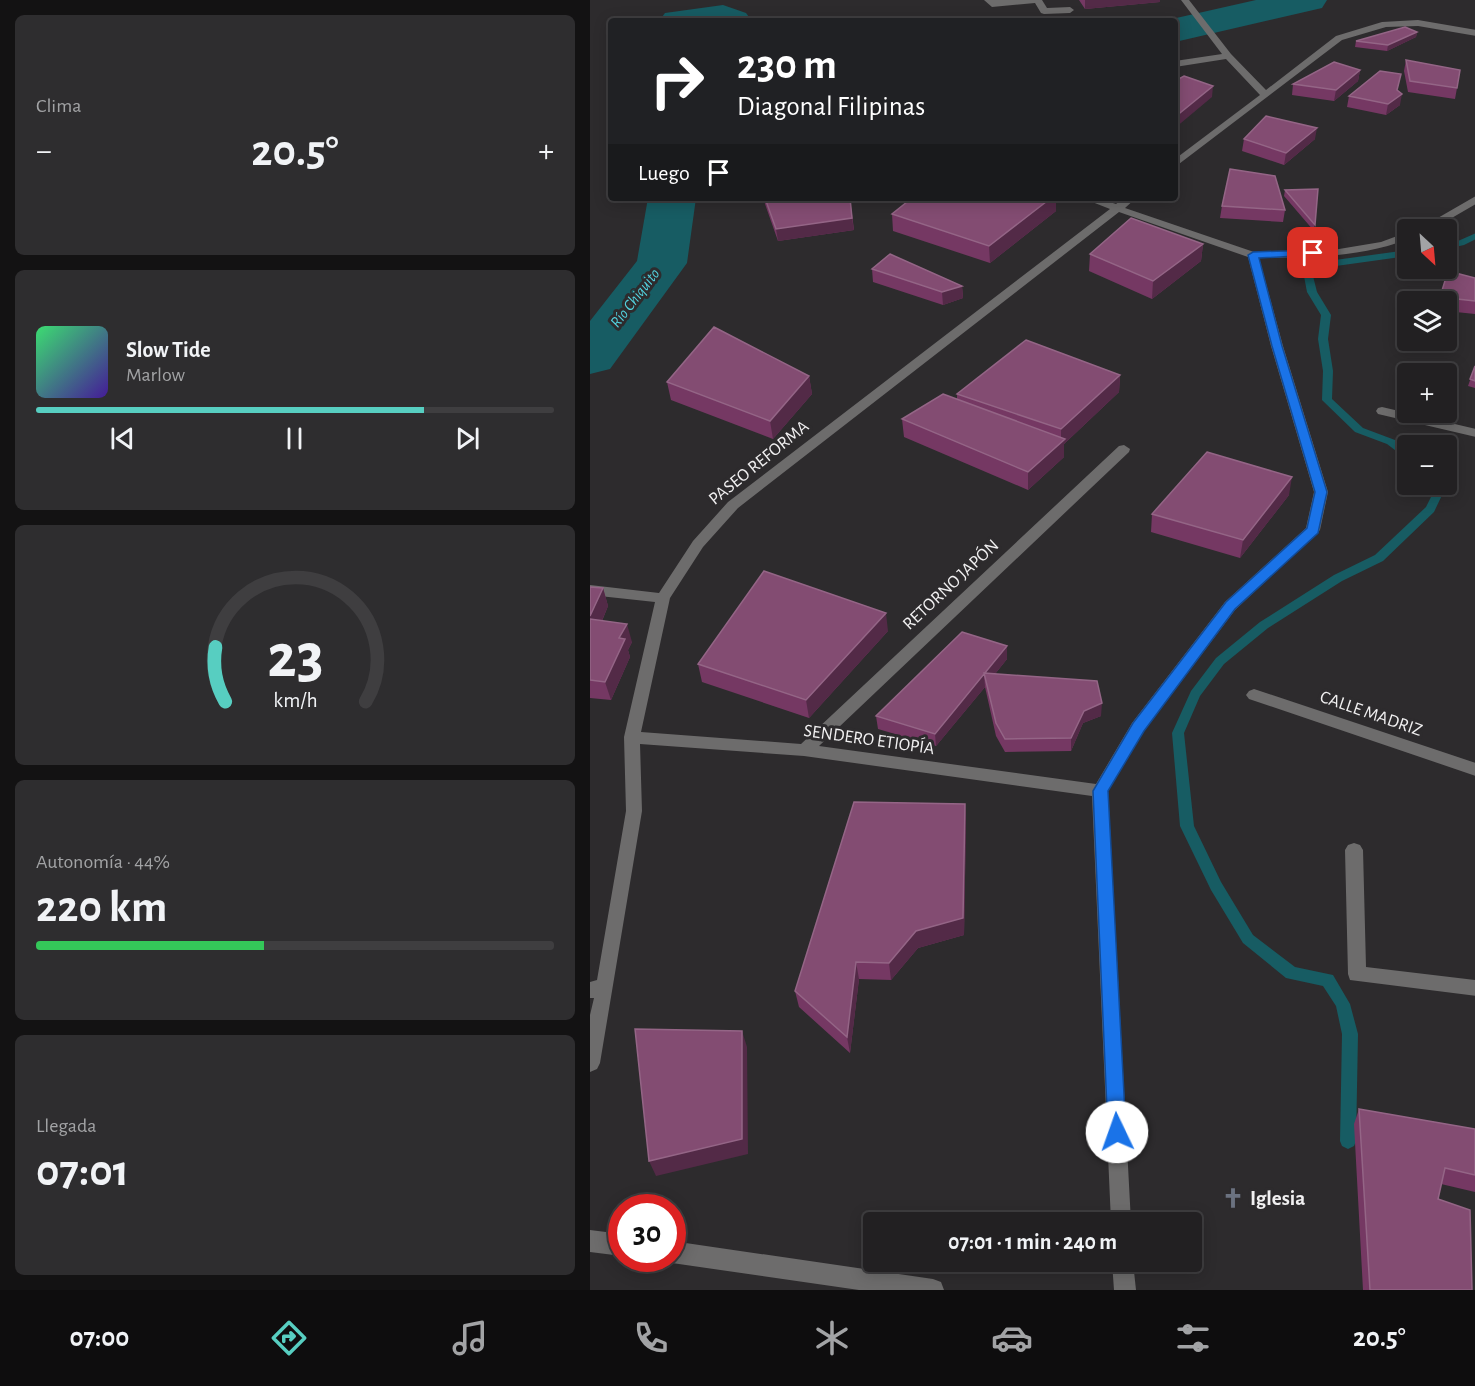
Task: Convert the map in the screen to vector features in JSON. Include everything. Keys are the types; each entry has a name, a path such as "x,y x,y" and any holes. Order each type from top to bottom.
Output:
{"street":[{"path":"988,0 992,4 1038,0 1044,11 1070,10"},
{"path":"1185,0 1228,56 1265,95"},
{"path":"1178,162 1339,38 1385,24 1418,23 1475,33"},
{"path":"1178,64 1228,56"},
{"path":"1441,219 1475,199"},
{"path":"1095,201 1253,255 1333,253 1383,245 1397,239"},
{"name":"PASEO REFORMA","path":"590,1063 598,988 634,811 632,736 663,598 698,544 733,505 1127,201"},
{"path":"1121,1212 1100,791 1139,727 1230,606 1313,530 1321,492 1277,346 1253,255"},
{"path":"1382,411 1475,433"},
{"name":"RETORNO JAPÓN","path":"804,750 1124,449"},
{"path":"590,590 663,598"},
{"name":"CALLE MADRIZ","path":"1254,695 1475,770"},
{"name":"SENDERO ETIOPÍA","path":"632,736 804,750 1100,791"},
{"path":"1354,850 1357,974 1475,988"},
{"path":"590,1241 608,1243"},
{"path":"686,1254 933,1290"},
{"path":"1124,1272 1125,1290"}],"building":[{"path":"1405,27 1417,32 1388,45 1356,41"},
{"path":"1406,60 1460,70 1457,88 1410,81"},
{"path":"1334,62 1360,70 1336,90 1293,84"},
{"path":"1380,71 1401,74 1397,90 1402,94 1388,104 1349,96"},
{"path":"1184,76 1213,86 1178,115 1178,79"},
{"path":"1266,116 1317,128 1286,153 1244,139"},
{"path":"1230,169 1275,176 1285,210 1222,206"},
{"path":"1318,189 1315,225 1285,190"},
{"path":"766,201 850,201 852,218 776,229"},
{"path":"908,201 1047,201 989,246 892,214"},
{"path":"1131,218 1203,244 1153,281 1090,254"},
{"path":"890,254 962,286 942,292 872,269"},
{"path":"1457,273 1475,278 1475,301 1457,299 1457,291 1442,291 1446,279 1457,279"},
{"path":"714,327 809,376 770,421 667,382"},
{"path":"1026,340 1120,375 1061,429 957,394"},
{"path":"1475,366 1475,381 1470,379"},
{"path":"943,394 1065,439 1028,472 902,419"},
{"path":"1207,452 1292,477 1243,540 1152,514"},
{"path":"764,571 886,613 806,700 698,664"},
{"path":"590,587 603,588 590,616"},
{"path":"590,619 627,624 619,638 625,639 605,682 590,680"},
{"path":"962,632 1007,646 935,734 876,716"},
{"path":"984,673 1097,681 1102,703 1084,711 1071,738 1005,739 996,723"},
{"path":"854,802 965,804 963,918 916,931 889,963 856,962 847,1037 795,991"},
{"path":"635,1029 742,1031 742,1139 649,1161"},
{"path":"1359,1109 1475,1129 1475,1175 1445,1168 1438,1199 1470,1210 1472,1290 1370,1290"}],"waterway":[{"name":"Río Chiquito","path":"1178,29 1308,0"},
{"name":"Río Chiquito","path":"712,18 725,18"},
{"name":"Río Chiquito","path":"590,357 662,263 672,201"},
{"path":"1457,244 1476,235"},
{"path":"1397,255 1335,263 1307,271 1312,292 1326,315 1323,339 1328,371 1327,400 1359,430 1391,442 1397,447"},
{"path":"1348,1141 1350,1034 1343,1004 1328,980 1291,973 1248,939 1216,886 1187,826 1178,733 1195,694 1220,661 1264,625 1338,578 1379,558 1430,509 1437,495"}],"place":[{"name":"Iglesia","path":"1233,1198"}],"route":[{"path":"1117,1132 1100,791 1139,727 1230,606 1313,530 1321,492 1277,346 1253,255 1313,253"}]}
